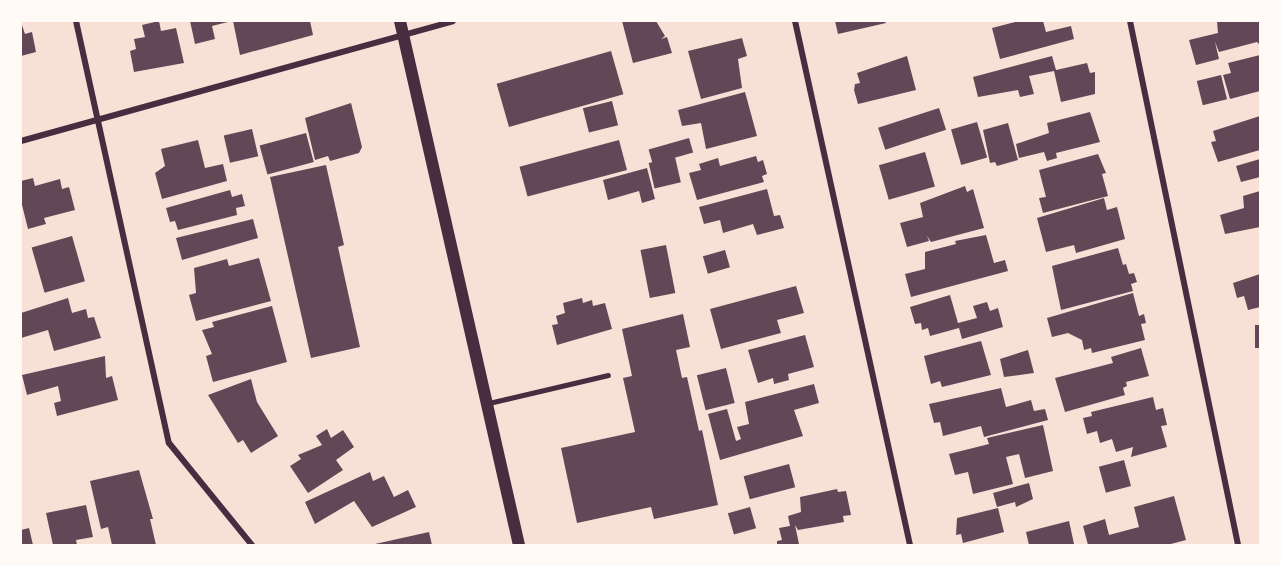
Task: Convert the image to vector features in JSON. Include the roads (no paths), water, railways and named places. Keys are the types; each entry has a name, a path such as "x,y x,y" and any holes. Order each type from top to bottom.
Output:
{"main road":[{"path":"401,27 519,545"}],"street":[{"path":"76,21 169,443 252,545"},
{"path":"21,141 401,27 453,21"},
{"path":"795,21 910,545"},
{"path":"1130,21 1238,545"}],"lane":[{"path":"487,404 608,375"}]}
